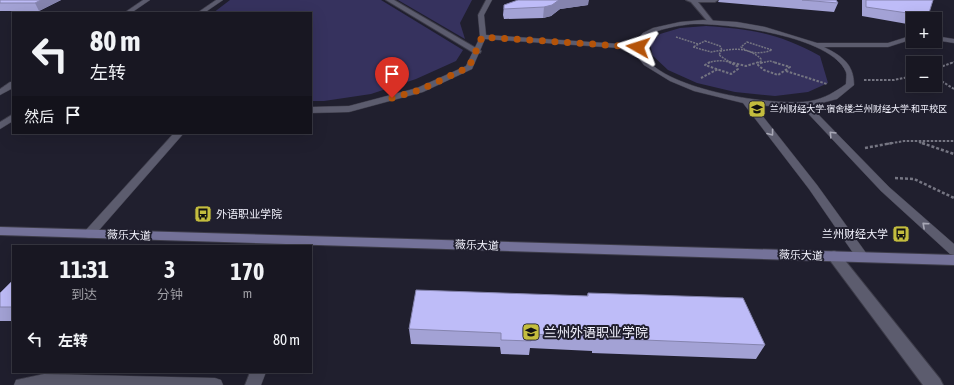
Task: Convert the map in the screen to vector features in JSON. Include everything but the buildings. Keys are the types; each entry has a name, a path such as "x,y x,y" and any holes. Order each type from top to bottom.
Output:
{"main road":[{"name":"薇乐大道","path":"0,232 308,243 954,260"}],"street":[{"path":"389,0 477,51"},
{"path":"689,0 715,0"},
{"path":"693,0 711,22"},
{"path":"834,256 934,385"}],"lane":[{"path":"129,12 147,0"},
{"path":"202,12 220,0"},
{"path":"312,110 349,109 420,90 469,67 482,37 481,15 489,0"},
{"path":"711,22 768,29 794,36 817,45 843,62 851,74 852,80 846,90 829,99 803,103 776,104 747,102 702,92 668,78 646,64 638,47 642,38 661,27 711,22"},
{"path":"482,37 638,47"},
{"path":"817,45 888,45 906,39"},
{"path":"942,39 954,41"},
{"path":"0,92 12,85"},
{"path":"747,102 813,187 863,257"},
{"path":"803,103 885,189 954,251"},
{"path":"0,126 12,118"},
{"path":"89,234 178,134"},
{"path":"253,385 258,373"},
{"path":"22,385 44,381 215,385"}],"path":[{"path":"721,51 711,52 693,47 705,41 720,46 722,49 721,51 719,53 720,58 730,62 737,66 738,69 731,74 705,65 715,60 730,62 744,65 760,63 774,62 790,67 778,75 761,68 758,65 760,63 761,59 749,52 742,48 742,45 748,42 772,50 763,53 749,52 730,49 721,51"},
{"path":"942,66 954,62"},
{"path":"785,71 846,90"},
{"path":"852,80 894,80 906,77"},
{"path":"942,81 954,89"},
{"path":"848,150 904,141 954,141"},
{"path":"917,141 954,154"},
{"path":"874,178 914,179 954,198"}],"shaded area":[{"path":"230,0 381,0 463,50 456,61 416,79 371,94 324,101 312,101 312,12 214,12"},
{"path":"398,0 472,0 460,23 465,39"},
{"path":"706,26 752,31 792,42 820,56 828,83 808,92 775,96 735,92 697,83 668,70 653,56 650,44 660,34 680,28"}],"place":[{"name":"兰州财经大学-宿舍楼;兰州财经大学-和平校区","path":"757,109"},
{"name":"外语职业学院","path":"203,214"},
{"name":"兰州财经大学","path":"901,234"},
{"name":"兰州外语职业学院","path":"531,332"}],"route":[{"path":"392,98 420,90 469,67 482,37 638,47"}]}
